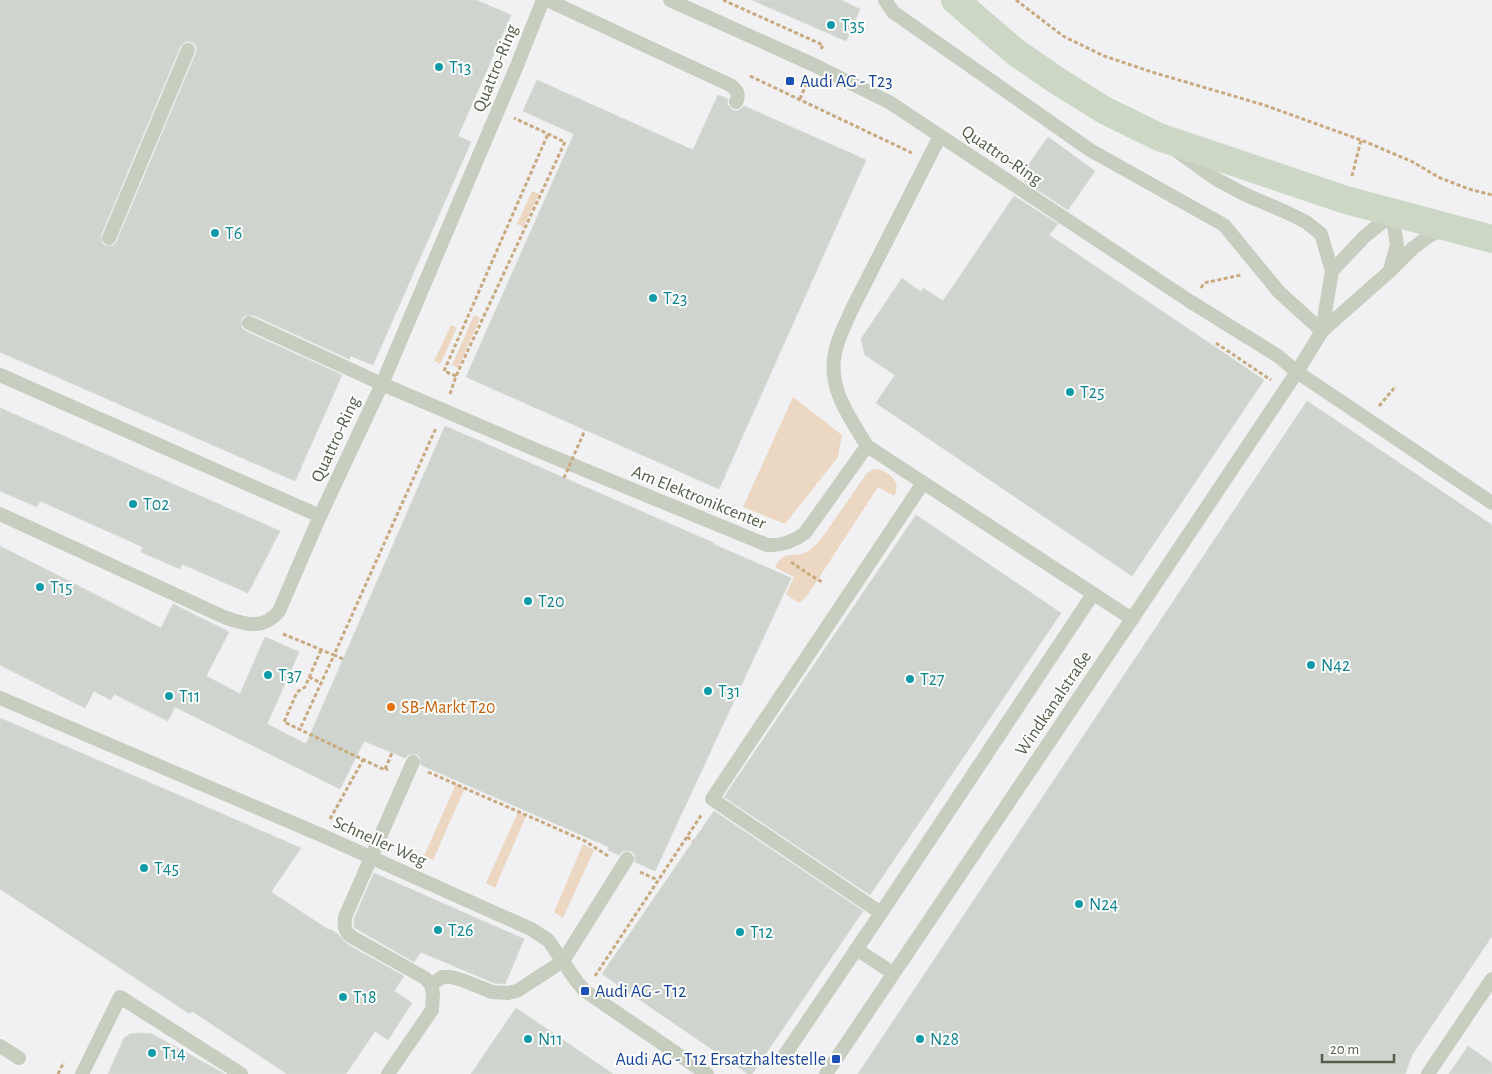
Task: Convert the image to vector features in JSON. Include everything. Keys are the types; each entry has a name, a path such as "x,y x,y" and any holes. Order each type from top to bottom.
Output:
{"main road":[{"path":"955,0 1014,51 1056,80 1104,110 1159,137 1346,200 1392,214 1492,239"}],"lane":[{"name":"Quattro-Ring","path":"254,625 267,622 278,612 320,516 382,384 472,156 498,110 543,0"},
{"path":"547,0 730,85 737,92 736,102"},
{"name":"Quattro-Ring","path":"670,0 814,65 889,102 1190,302 1278,356 1296,372 1492,503"},
{"path":"885,0 892,12 1090,150 1224,225 1279,292 1322,331"},
{"path":"109,238 188,50"},
{"path":"940,136 850,311 839,337 834,358 835,386 844,407 867,446 1132,619"},
{"path":"1159,137 1216,179 1306,222 1321,234 1332,271 1322,331"},
{"path":"1332,271 1364,236 1392,214 1397,245 1390,270"},
{"path":"1322,331 1413,248 1429,236 1446,228"},
{"name":"Am Elektronikcenter","path":"249,323 444,411 766,545 780,545 796,540 805,533 867,446"},
{"name":"Windkanalstraße","path":"826,1074 1132,619 1322,331"},
{"path":"0,375 320,516"},
{"path":"540,467 546,454"},
{"path":"881,913 712,799 923,483"},
{"path":"0,514 224,617 254,625"},
{"path":"782,1059 1093,594"},
{"name":"Schneller Weg","path":"0,698 372,857 531,928 548,940 585,991 707,1074"},
{"path":"388,1074 432,1010 433,993 431,985 425,978 352,937 344,928 345,917 411,763"},
{"path":"431,985 442,977 451,977 492,992 508,993 517,991 563,960 627,859"},
{"path":"856,949 892,974"},
{"path":"1428,1074 1492,979"},
{"path":"82,1074 120,997 223,1069 242,1074"},
{"path":"0,1046 19,1058"}],"path":[{"path":"1016,0 1063,36 1104,56 1264,105 1361,140 1411,161 1440,178 1492,195"},
{"path":"746,74 928,160"},
{"path":"300,729 444,411 456,376 565,142 498,110"},
{"path":"456,376 444,371 548,134"},
{"path":"530,217 536,220"},
{"path":"1204,283 1261,270"},
{"path":"1381,402 1396,386"},
{"path":"564,478 585,430"},
{"path":"780,545 792,563 822,582"},
{"path":"254,625 284,634 343,659"},
{"path":"321,650 305,687 297,692 284,722 385,770 411,763 585,841 604,854"},
{"path":"309,677 321,683"},
{"path":"385,770 392,753"},
{"path":"321,835 363,760"},
{"path":"585,991 705,810"},
{"path":"686,837 693,842"},
{"path":"610,952 615,955"}],"shaded area":[{"path":"532,191 539,194 523,227 517,224"},
{"path":"474,315 480,318 458,368 452,365"},
{"path":"451,325 457,328 440,364 434,361"},
{"path":"793,397 842,435 838,457 785,524 743,507"},
{"path":"878,469 894,479 897,487 894,496 878,487 809,593 801,602 797,602 786,594 794,577 775,567 783,557 800,554 815,546 867,473"},
{"path":"456,784 465,788 433,860 424,856"},
{"path":"518,812 526,816 495,888 486,883"},
{"path":"583,844 594,850 563,918 554,912"}],"building":[{"name":"T6","path":"0,0 476,0 511,15 458,136 471,142 373,365 351,356 349,359 253,315 244,316 241,320 242,328 245,331 342,375 295,481 0,352","holes":["186,41 191,42 197,48 196,53 117,241 114,245 106,246 102,243 101,235 180,47"]},
{"name":"T35","path":"752,0 841,0 860,9 846,41"},
{"name":"T23","path":"537,80 693,150 718,95 728,99 727,104 732,110 738,111 744,106 866,160 719,489 466,377 574,134 523,111"},
{"path":"1048,137 1095,171 1068,210 1024,181 1026,178 1021,175"},
{"name":"T25","path":"1014,196 1058,224 1049,235 1264,380 1132,576 876,403 895,375 865,355 861,339 902,278 921,292 923,288 943,301"},
{"name":"N42","path":"1307,401 1492,525 1492,936 1412,1055 1405,1074 858,1074"},
{"name":"T02","path":"0,408 280,531 248,593 182,564 180,569 141,552 143,547 40,501 37,507 0,491"},
{"name":"T20","path":"445,426 791,578 655,871 635,862 635,855 631,851 623,851 619,855 608,850 609,847 421,765 420,757 416,754 408,755 405,758 364,741 340,789 175,707 168,721 114,694 111,700 94,691 85,708 0,665 0,546 161,628 173,604 229,632 206,676 240,694 265,637 299,652 267,724 306,744"},
{"name":"T27","path":"916,515 1061,613 870,895 724,797"},
{"name":"T45","path":"0,718 301,848 271,892 338,934 348,945 404,976 394,991 412,1003 388,1040 375,1031 346,1074 287,1074 192,1011 190,1014 0,889"},
{"name":"T12","path":"714,811 863,911 752,1074 748,1074 602,974"},
{"name":"T26","path":"374,873 524,939 505,984 494,983 421,952 414,962 355,928 354,919"},
{"name":"N11","path":"516,1008 613,1074 471,1074"},
{"name":"T14","path":"130,1034 152,1034 225,1074 108,1074 124,1038"},
{"path":"1468,1046 1492,1063 1492,1074 1449,1074"}],"place":[{"name":"T35","path":"831,25"},
{"name":"T13","path":"439,67"},
{"name":"Audi AG - T23","path":"790,81"},
{"name":"T6","path":"215,233"},
{"name":"T23","path":"653,298"},
{"name":"T25","path":"1070,392"},
{"name":"T02","path":"133,504"},
{"name":"T15","path":"40,587"},
{"name":"T20","path":"528,601"},
{"name":"N42","path":"1311,665"},
{"name":"T37","path":"268,675"},
{"name":"T27","path":"910,679"},
{"name":"T31","path":"708,691"},
{"name":"T11","path":"169,696"},
{"name":"SB-Markt T20","path":"391,707"},
{"name":"T45","path":"144,868"},
{"name":"N24","path":"1079,904"},
{"name":"T26","path":"438,930"},
{"name":"T12","path":"740,932"},
{"name":"Audi AG - T12","path":"585,991"},
{"name":"T18","path":"343,997"},
{"name":"N11","path":"528,1039"},
{"name":"N28","path":"920,1039"},
{"name":"T14","path":"152,1053"},
{"name":"Audi AG - T12 Ersatzhaltestelle","path":"836,1059"}]}
